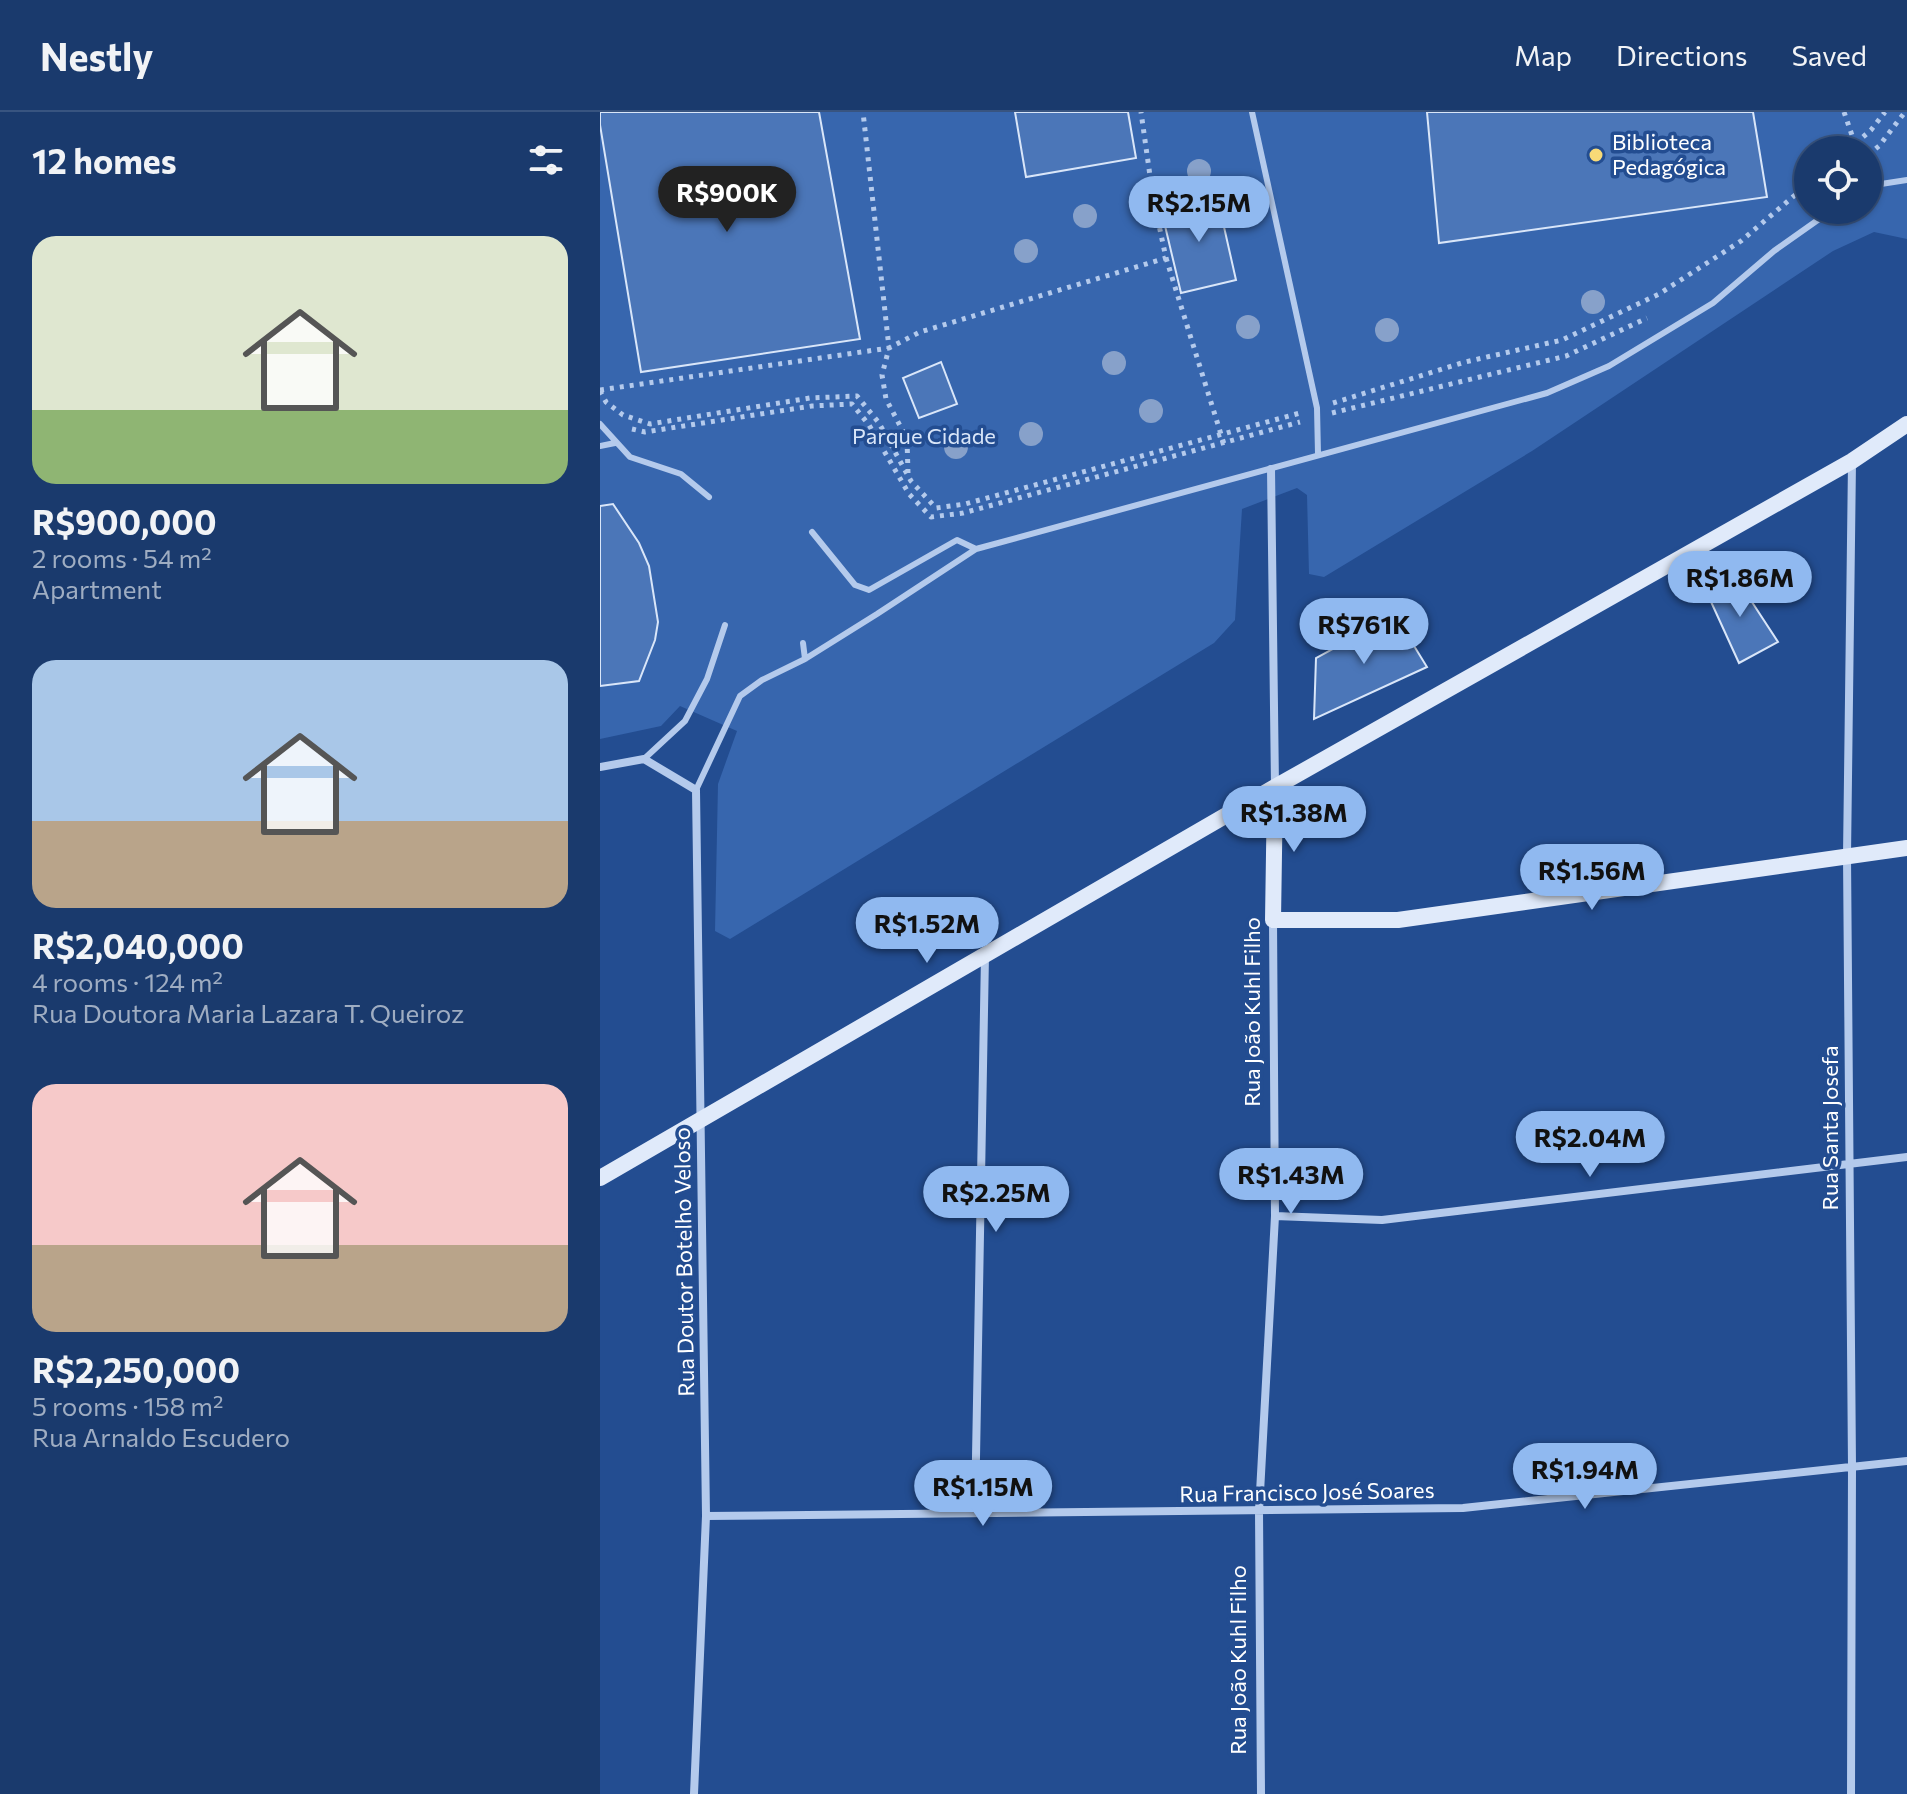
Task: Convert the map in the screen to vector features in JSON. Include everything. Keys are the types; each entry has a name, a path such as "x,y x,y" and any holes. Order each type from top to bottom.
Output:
{"main road":[{"path":"600,1178 1275,787 1852,461 1907,424"},
{"name":"Rua João Kuhl Filho","path":"1273,920 1275,787"},
{"path":"1273,920 1398,920 1907,848"}],"street":[{"name":"Rua Santa Josefa","path":"1851,1794 1847,856 1852,461"},
{"name":"Rua João Kuhl Filho","path":"1271,469 1275,787"},
{"path":"600,767 644,759 696,790"},
{"name":"Rua Doutor Botelho Veloso","path":"694,1794 706,1516 696,790"},
{"name":"Rua João Kuhl Filho","path":"1261,1794 1259,1511 1275,1216 1273,920"},
{"path":"975,1513 985,955"},
{"path":"1275,1216 1382,1220 1907,1157"},
{"name":"Rua Francisco José Soares","path":"706,1516 1463,1508 1907,1461"}],"lane":[{"path":"1252,112 1317,408 1318,454"},
{"path":"1882,184 1907,180"},
{"path":"696,790 740,696 762,680 805,659 976,549 1547,393 1609,366 1713,303 1774,251 1812,224"},
{"path":"600,424 630,457 681,474 709,497"},
{"path":"600,446 615,443"},
{"path":"812,532 855,585 869,590 957,540 976,549"},
{"path":"644,759 685,721 707,679 725,625"},
{"path":"803,643 805,659"}],"path":[{"path":"863,112 889,348 882,375 886,399 907,439 909,494"},
{"path":"1141,112 1153,197 1166,258 1224,444"},
{"path":"1844,112 1852,136"},
{"path":"1864,136 1885,112"},
{"path":"1882,142 1905,112"},
{"path":"1166,258 920,332 889,348 600,391 606,402 623,415 650,424 810,398 857,396 879,423 908,476 936,508 965,504 1317,408 1465,362 1562,340 1659,294 1741,241 1794,196"},
{"path":"626,427 645,432 812,406 852,404 869,425 909,494 931,517 963,513 1317,417 1566,356 1659,312"},
{"path":"600,405 608,414"}],"green space":[{"name":"Parque Cidade","path":"600,112 1907,112 1907,239 1874,232 1833,251 1532,451 1324,577 1309,574 1307,495 1297,488 1242,509 1235,620 1214,643 730,939 715,931 718,784 737,731 680,706 661,726 600,739"}],"building":[{"path":"600,112 819,112 860,339 641,372"},
{"path":"1015,112 1128,112 1136,158 1026,177"},
{"name":"Biblioteca Pedagógica","path":"1427,112 1753,112 1767,197 1439,243"},
{"path":"1217,196 1236,280 1181,293 1161,209"},
{"path":"941,362 957,404 919,418 903,378"},
{"path":"613,504 639,543 649,566 658,622 655,640 639,681 600,686 600,506"},
{"path":"1733,573 1778,642 1739,663 1707,593"},
{"path":"1395,615 1427,667 1314,719 1316,658"}],"place":[{"name":"Biblioteca Pedagógica","path":"1596,155"}]}
